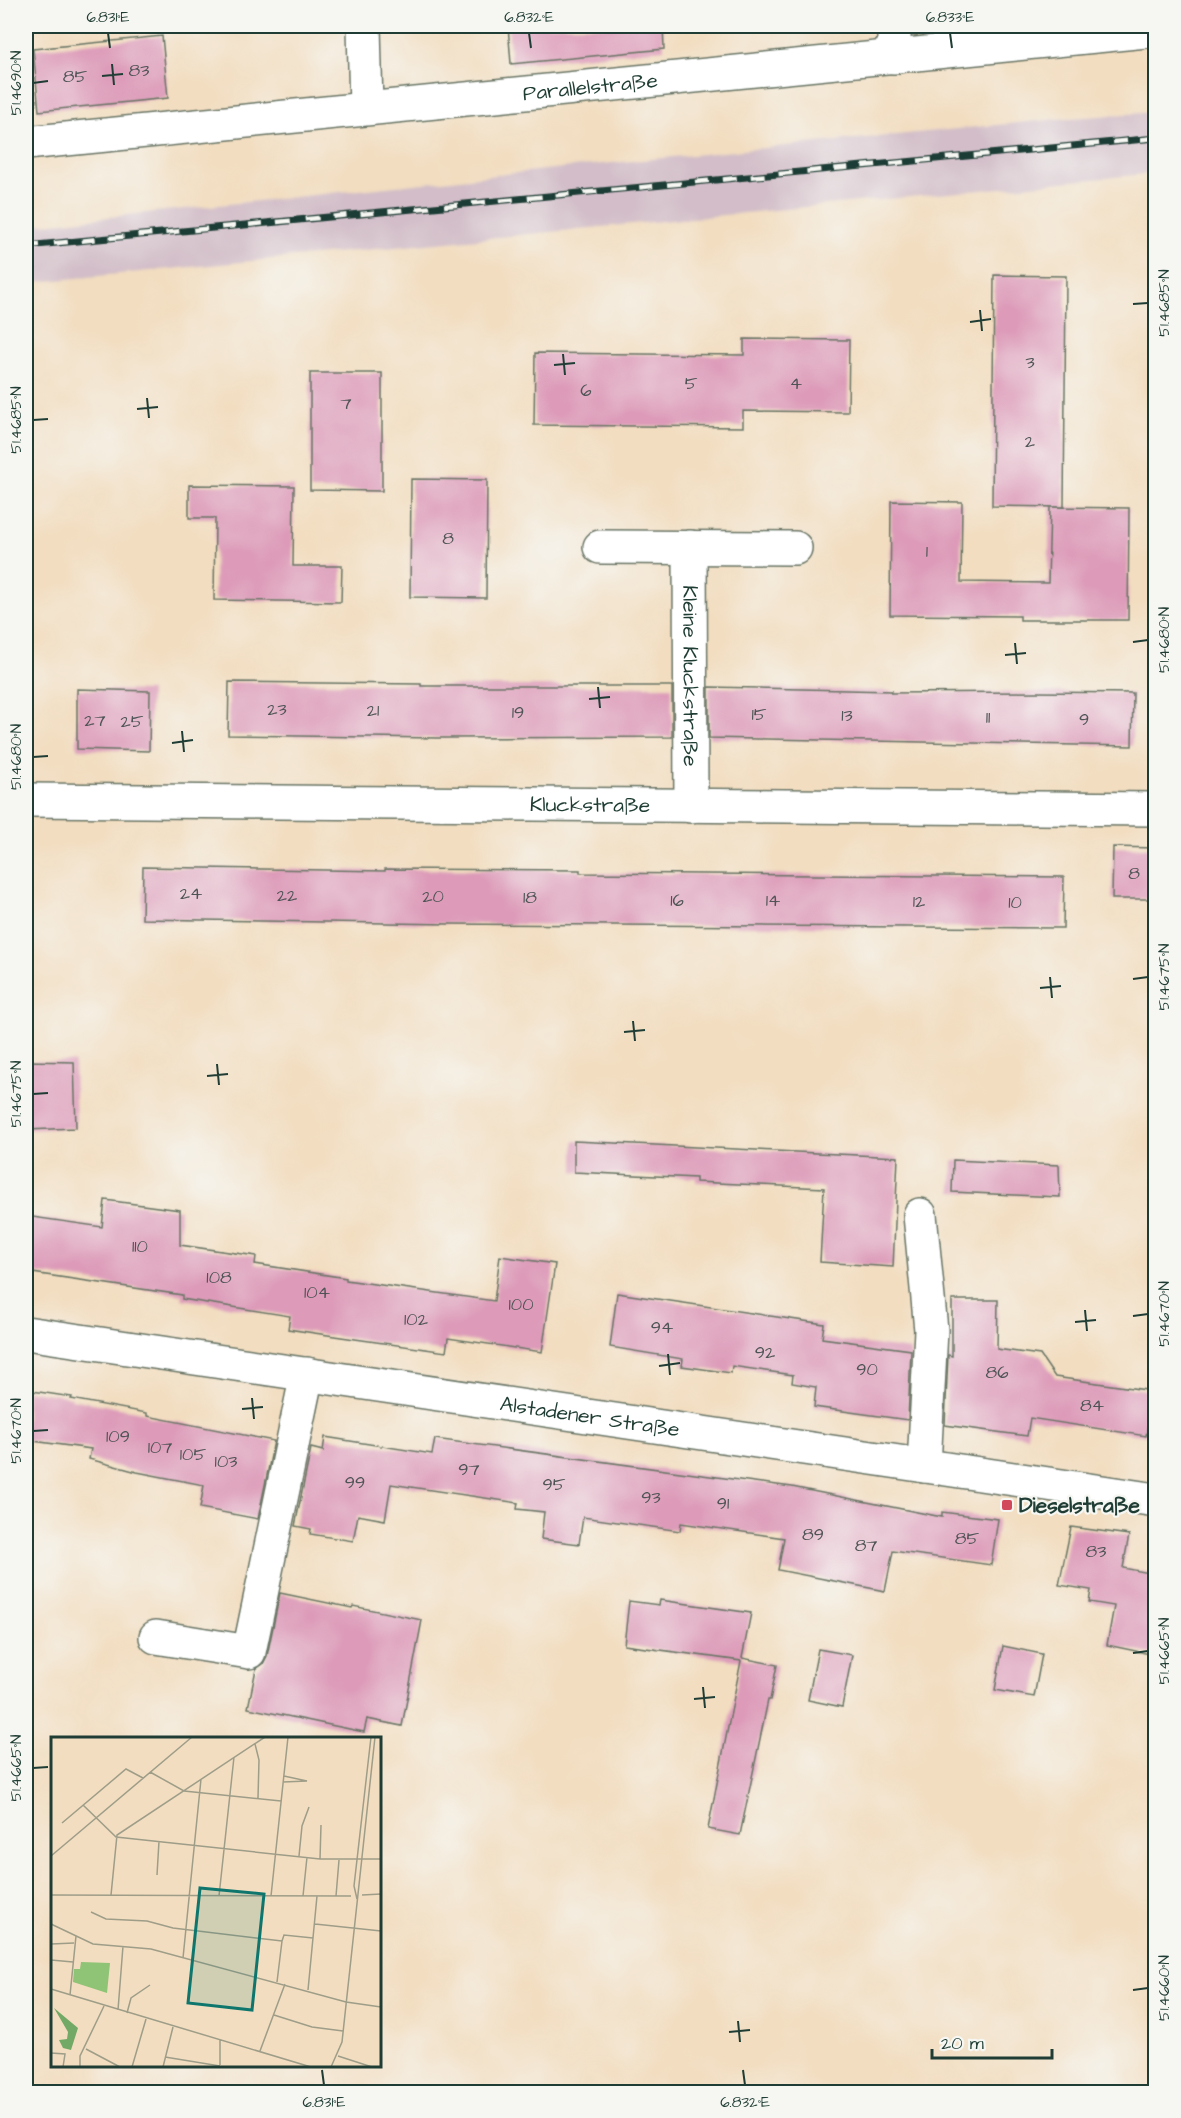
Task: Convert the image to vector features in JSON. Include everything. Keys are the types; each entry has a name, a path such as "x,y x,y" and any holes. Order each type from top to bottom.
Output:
{"street":[{"path":"364,26 366,108"},
{"name":"Parallelstraße","path":"26,143 366,108 894,41 1155,30"},
{"path":"600,547 795,548"},
{"name":"Kleine Kluckstraße","path":"690,547 691,806"},
{"name":"Kluckstraße","path":"26,800 1155,809"},
{"path":"920,1215 931,1330 924,1467"},
{"name":"Alstadener Straße","path":"26,1333 1155,1500"},
{"path":"156,1637 249,1652 307,1374"}],"shaded area":[{"path":"1155,112 1155,173 26,283 26,226 572,167 1058,119"}],"building":[{"path":"508,26 663,26 664,49 511,64"},
{"path":"162,36 168,98 39,111 33,49"},
{"path":"994,275 1066,276 1064,507 992,506"},
{"path":"744,339 849,340 848,412 743,411 743,427 534,425 535,353 744,355"},
{"path":"310,373 382,373 382,491 310,490"},
{"path":"411,479 487,480 486,598 410,597"},
{"path":"189,485 294,486 293,566 342,566 341,602 214,600 215,518 189,518"},
{"path":"891,501 962,502 961,582 1048,583 1050,507 1129,508 1128,620 1020,620 1020,616 890,615"},
{"path":"229,682 421,684 421,686 672,686 672,737 437,738 228,735"},
{"path":"709,687 892,691 891,693 1133,693 1132,746 709,738"},
{"path":"77,689 150,691 149,751 77,749"},
{"path":"1113,847 1155,848 1155,899 1112,899"},
{"path":"143,867 1064,877 1063,928 450,924 142,919"},
{"path":"26,1061 74,1062 76,1128 26,1130"},
{"path":"574,1141 898,1157 893,1267 820,1262 824,1188 696,1182 696,1178 574,1172"},
{"path":"953,1160 1059,1165 1060,1197 952,1192"},
{"path":"105,1200 180,1210 180,1245 256,1256 255,1264 346,1278 346,1280 494,1301 500,1256 555,1264 542,1352 448,1338 446,1352 288,1329 290,1316 182,1299 182,1295 26,1272 26,1216 102,1227"},
{"path":"617,1293 824,1324 822,1338 911,1350 908,1420 814,1407 816,1387 792,1383 793,1375 732,1366 731,1373 682,1366 683,1359 610,1347"},
{"path":"952,1300 998,1300 997,1349 1040,1355 1055,1377 1153,1391 1146,1436 1030,1418 1027,1436 945,1425 948,1355 952,1356"},
{"path":"26,1390 72,1397 71,1399 147,1413 147,1416 274,1441 258,1519 200,1508 204,1485 137,1472 89,1459 91,1449 26,1440"},
{"path":"325,1437 432,1454 435,1439 792,1487 942,1517 942,1512 998,1519 991,1565 893,1551 885,1591 778,1570 784,1538 681,1523 680,1531 583,1517 579,1544 541,1539 544,1512 517,1509 518,1503 391,1484 385,1520 358,1515 353,1541 310,1534 311,1529 295,1526 311,1448 323,1451"},
{"path":"1071,1527 1129,1535 1123,1568 1155,1574 1155,1655 1107,1645 1114,1606 1089,1602 1091,1590 1059,1585"},
{"path":"280,1593 422,1620 402,1726 367,1719 364,1732 248,1708 256,1669 263,1664 267,1656"},
{"path":"660,1600 751,1613 742,1658 777,1665 740,1835 708,1829 741,1661 624,1645 629,1601 659,1605"},
{"path":"1003,1646 1042,1654 1034,1697 995,1690"},
{"path":"818,1649 852,1655 842,1707 808,1700"}],"railway":[{"path":"26,246 1156,138"}],"place":[{"name":"Dieselstraße","path":"1007,1505"}]}
